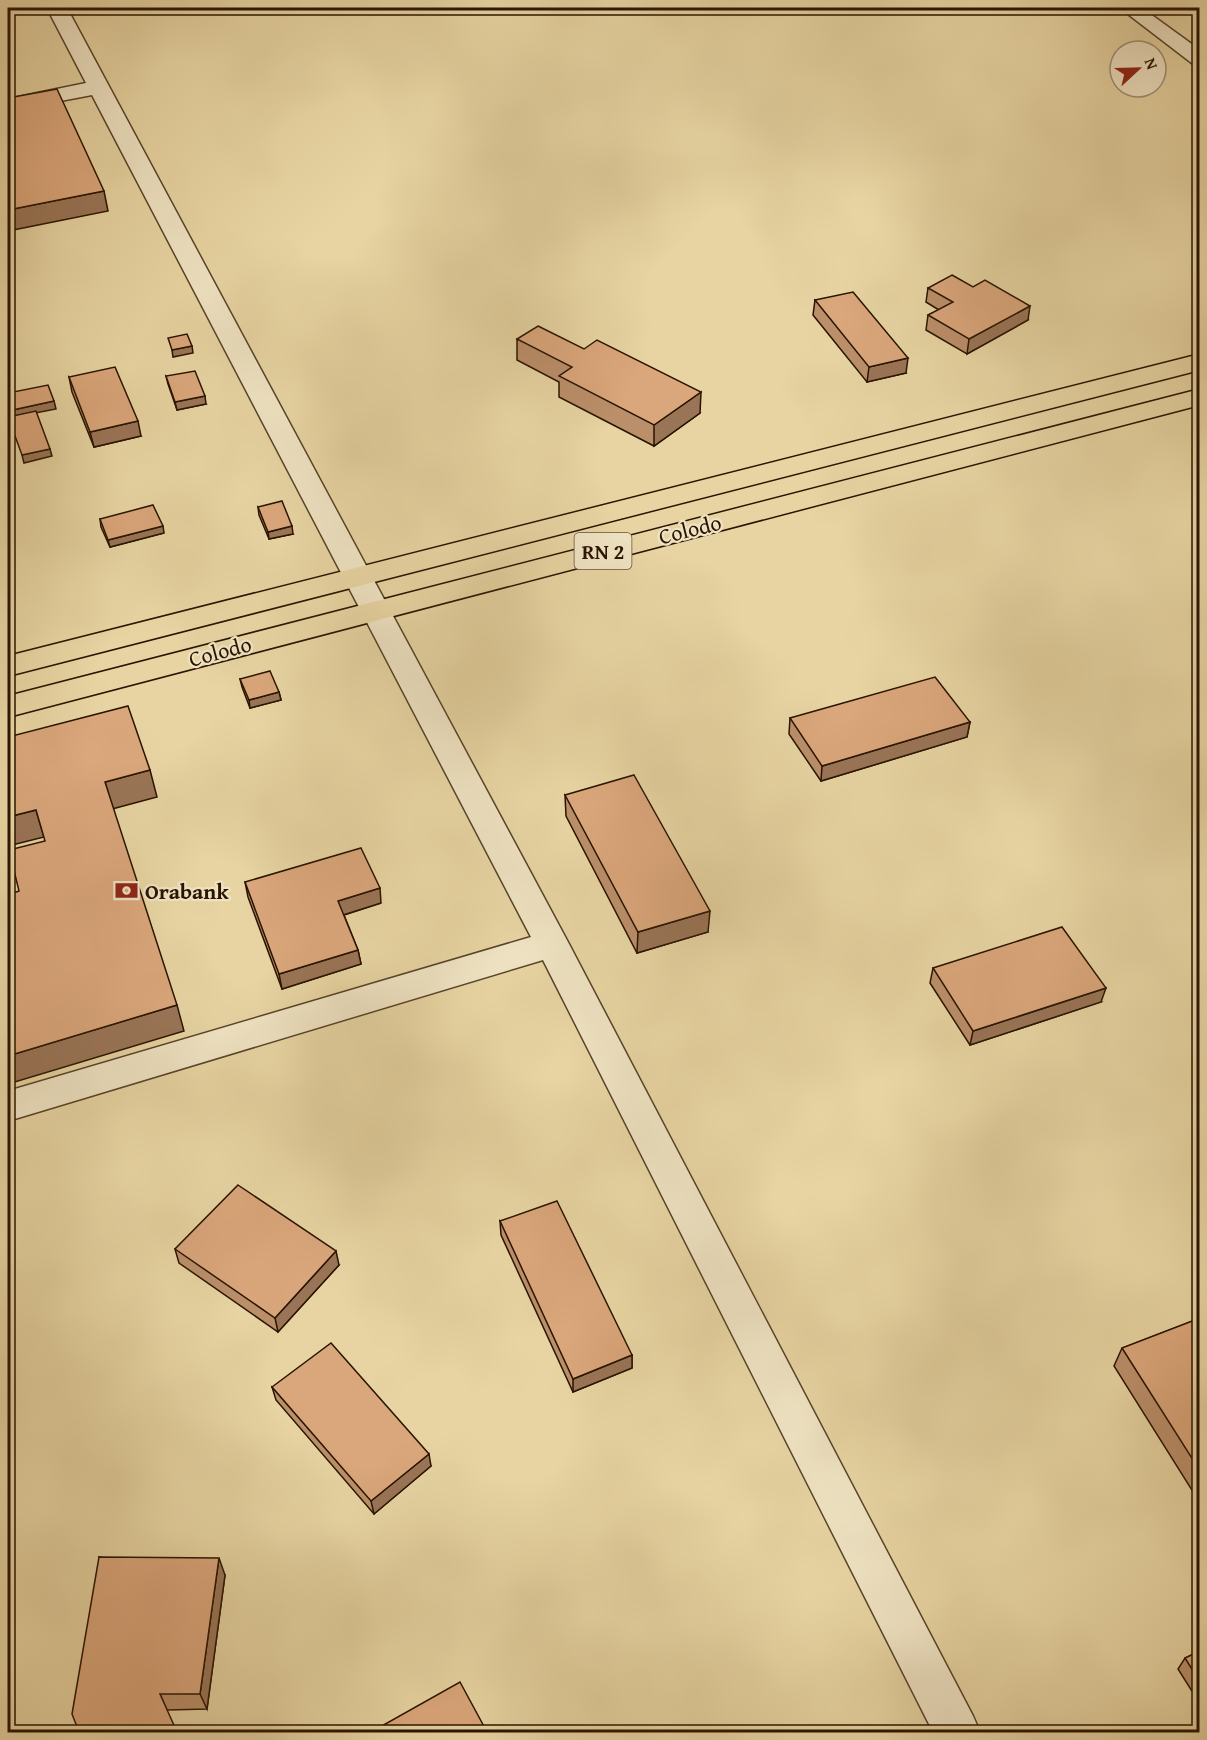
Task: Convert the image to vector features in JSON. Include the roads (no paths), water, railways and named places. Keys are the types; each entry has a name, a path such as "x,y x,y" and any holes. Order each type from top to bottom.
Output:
{"main road":[{"name":"Colodo","path":"8,666 1200,362"},
{"name":"Colodo","path":"8,707 377,609 1200,397"}],"street":[{"path":"57,8 377,609 552,944 957,1732"},
{"path":"1130,8 1200,60"},
{"path":"8,105 99,87"},
{"path":"8,1106 552,944"}],"place":[{"name":"Orabank","path":"127,891"}]}
